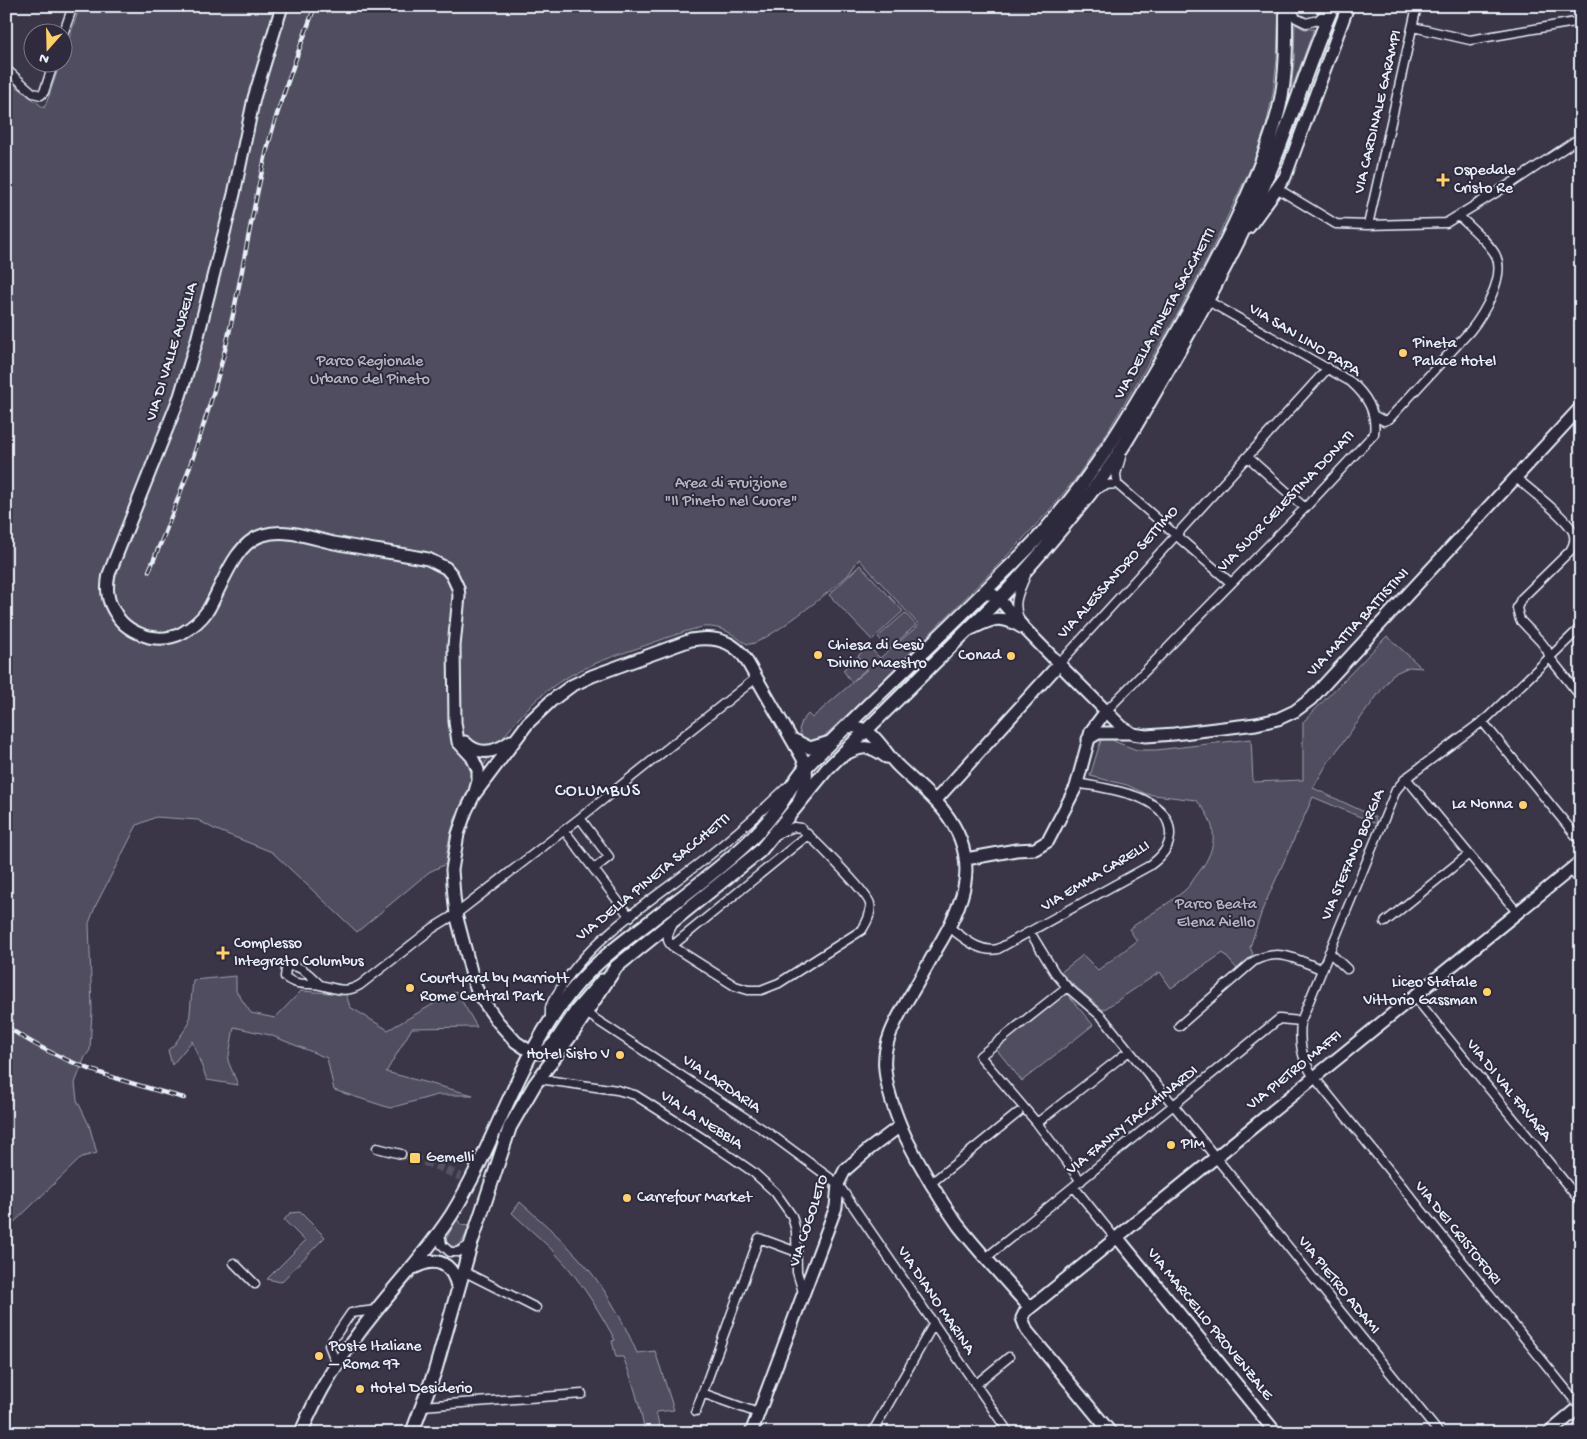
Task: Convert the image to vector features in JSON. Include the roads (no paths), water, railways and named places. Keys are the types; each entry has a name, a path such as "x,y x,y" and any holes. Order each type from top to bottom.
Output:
{"main road":[{"name":"VIA DELLA PINETA SACCHETTI","path":"301,1433 336,1363 376,1310 440,1233 477,1169 531,1052 550,1019 580,982 604,958 727,861 751,839 778,808 803,771 1038,539 1077,492 1112,441 1198,297 1253,183 1276,120 1281,97 1285,69 1286,6"},
{"name":"VIA DELLA PINETA SACCHETTI","path":"412,1433 435,1371 471,1244 510,1127 539,1079 616,967 754,856 776,834 834,762 999,599 1030,566 1089,495 1127,440 1208,300 1240,239 1268,176 1332,6"},
{"path":"412,1268 427,1262 442,1264 454,1274 458,1288"}],"street":[{"path":"67,22 73,6"},
{"name":"VIA DI VALLE AURELIA","path":"282,6 254,98 234,194 197,340 180,396 110,574 107,586 109,602 116,616 134,632 152,637 174,637 194,627 207,611 234,561 245,546 262,535 285,532 432,560 450,571 456,582 458,592 453,688 456,730"},
{"name":"VIA DELLA PINETA SACCHETTI","path":"1290,6 1296,18 1308,24 1320,19 1332,6"},
{"path":"1336,40 1343,6"},
{"name":"VIA DELLA PINETA SACCHETTI","path":"1240,239 1278,189 1288,171 1348,6"},
{"name":"VIA CARDINALE GARAMPI","path":"1368,225 1417,6"},
{"path":"1413,27 1470,40 1581,20"},
{"path":"6,69 33,92 41,95 44,92 51,72"},
{"path":"1278,189 1336,224 1444,223 1459,216 1581,137"},
{"path":"1375,416 1384,421 1389,419 1470,331 1479,320 1492,296 1498,270 1496,256 1488,245 1459,216"},
{"name":"VIA SAN LINO PAPA","path":"1208,300 1328,368 1359,390 1367,399 1375,416"},
{"name":"VIA ALESSANDRO SETTIMO","path":"935,801 1328,368"},
{"name":"VIA MATTIA BATTISTINI","path":"1133,734 1149,736 1256,724 1278,719 1295,711 1311,699 1581,407"},
{"name":"VIA SUOR CELESTINA DONATI","path":"966,859 1016,850 1035,849 1048,841 1078,783 1092,728 1106,711 1306,508 1373,437 1375,432 1375,416"},
{"path":"1117,484 1117,470 1127,440"},
{"path":"1248,457 1306,508"},
{"path":"1515,477 1565,521 1574,535 1574,544 1570,551 1523,597 1518,606 1518,615 1521,622 1547,650 1550,658 1581,697"},
{"path":"1089,495 1105,485 1117,484 1231,583"},
{"path":"1024,629 1016,611 1016,604 1030,566"},
{"path":"982,594 992,594 999,599 1024,629 1122,727 1133,734"},
{"name":"VIA DELLA PINETA SACCHETTI","path":"968,631 1000,618 1009,620 1024,629"},
{"name":"VIA STEFANO BORGIA","path":"1314,1077 1306,1063 1300,1046 1300,1021 1399,786 1406,778 1482,721 1581,627"},
{"path":"474,795 518,736 541,709 576,683 691,640 712,638 729,644 742,653 790,738 803,771"},
{"path":"320,985 338,990 349,990 356,987 433,928 456,914 756,678"},
{"path":"1482,721 1581,842"},
{"path":"847,727 857,726 865,730 879,742 894,762 935,801 955,826 964,845 966,859 964,888 950,928 897,1019 884,1058 886,1079 900,1126 930,1184 959,1226 1030,1308 1022,1318 1027,1331 1111,1433"},
{"path":"456,730 469,746 486,752 502,747 518,736"},
{"path":"456,730 458,742 477,766 478,781 460,826 454,848 452,876 456,914 474,983 481,998 498,1022 516,1042 531,1052"},
{"path":"1088,739 1098,733 1133,734"},
{"path":"790,738 812,748 834,740"},
{"path":"834,762 852,750 863,747 874,749 894,762"},
{"name":"VIA DELLA PINETA SACCHETTI","path":"550,1019 551,1004 573,970 588,952 706,858 760,812 803,771 807,779 795,809"},
{"path":"1406,778 1517,912"},
{"name":"VIA EMMA CARELLI","path":"950,928 976,946 991,950 1005,946 1149,866 1162,855 1168,845 1169,830 1167,821 1159,809 1152,803 1131,795 1078,783"},
{"path":"580,818 609,857 594,869"},
{"path":"676,920 668,934 668,942 672,946 735,986 748,990 761,990 779,983 859,932 869,917 870,908 868,898 853,880 800,828 796,827 776,834"},
{"path":"564,830 630,917"},
{"path":"672,946 808,835"},
{"path":"1385,922 1469,854"},
{"name":"VIA PIETRO MAFFI","path":"1030,1308 1114,1235 1215,1157 1581,861"},
{"path":"1570,869 1581,882"},
{"name":"VIA PIETRO ADAMI","path":"1030,932 1052,969 1067,987 1098,1013 1438,1433"},
{"path":"1328,952 1347,969"},
{"path":"1179,1026 1254,961 1260,958 1268,955 1285,955 1321,969"},
{"name":"VIA DELLA PINETA SACCHETTI","path":"531,1052 540,1053 549,1048 577,1010 616,967"},
{"path":"1067,987 980,1056 1037,1123 1081,1180"},
{"name":"VIA DI VAL FAVARA","path":"1414,996 1578,1193 1581,1202"},
{"name":"VIA LARDARIA","path":"586,1013 660,1060 772,1136 838,1184"},
{"name":"VIA FANNY TACCHINARDI","path":"986,1257 1279,1019 1300,1021"},
{"path":"1037,1123 1129,1051"},
{"name":"VIA DEI CRISTOFORI","path":"1314,1077 1580,1406"},
{"name":"VIA LA NEBBIA","path":"539,1079 617,1090 635,1095 732,1157 775,1192 787,1208 796,1228 797,1252"},
{"path":"930,1184 1018,1113"},
{"name":"VIA COGOLETO","path":"751,1433 836,1207 838,1184 842,1174 850,1164 900,1126"},
{"path":"377,1148 401,1154"},
{"name":"VIA DIANO MARINA","path":"838,1184 1009,1433"},
{"path":"1074,1187 1114,1235"},
{"path":"440,1233 442,1244 450,1252 461,1251 471,1244"},
{"name":"VIA MARCELLO PROVENZALE","path":"1114,1235 1276,1433"},
{"path":"696,1410 758,1238 797,1252"},
{"name":"VIA COGOLETO","path":"797,1252 797,1272 803,1292"},
{"path":"234,1263 255,1284"},
{"path":"463,1271 536,1308"},
{"path":"336,1363 329,1345 351,1313 376,1310"},
{"path":"872,1433 933,1324"},
{"path":"976,1384 1009,1357"},
{"path":"702,1393 758,1413"},
{"path":"422,1406 582,1394"},
{"path":"1549,1433 1580,1406"}],"tunnel":[{"path":"401,1154 461,1177"}],"railway":[{"path":"149,571 182,489 201,434 225,350 269,142 315,6"},
{"path":"6,1026 69,1061 114,1078 184,1098"}],"place":[{"name":"Ospedale Cristo Re","path":"1443,180"},
{"name":"Pineta Palace Hotel","path":"1403,353"},
{"name":"Chiesa di Gesù Divino Maestro","path":"818,655"},
{"name":"Conad","path":"1011,656"},
{"name":"La Nonna","path":"1523,805"},
{"name":"Complesso Integrato Columbus","path":"223,953"},
{"name":"Courtyard by Marriott Rome Central Park","path":"410,988"},
{"name":"Liceo Statale Vittorio Gassman","path":"1487,992"},
{"name":"Hotel Sisto V","path":"620,1055"},
{"name":"PIM","path":"1171,1145"},
{"name":"Gemelli","path":"415,1158"},
{"name":"Carrefour Market","path":"627,1198"},
{"name":"Poste Italiane – Roma 97","path":"319,1356"},
{"name":"Hotel Desiderio","path":"360,1389"}],"district":[{"name":"COLUMBUS","path":"598,791"}],"park label":[{"name":"Parco Regionale Urbano del Pineto","path":"370,371"},
{"name":"Area di Fruizione \"Il Pineto nel Cuore\"","path":"731,493"},
{"name":"Parco Beata Elena Aiello","path":"1216,914"}]}
